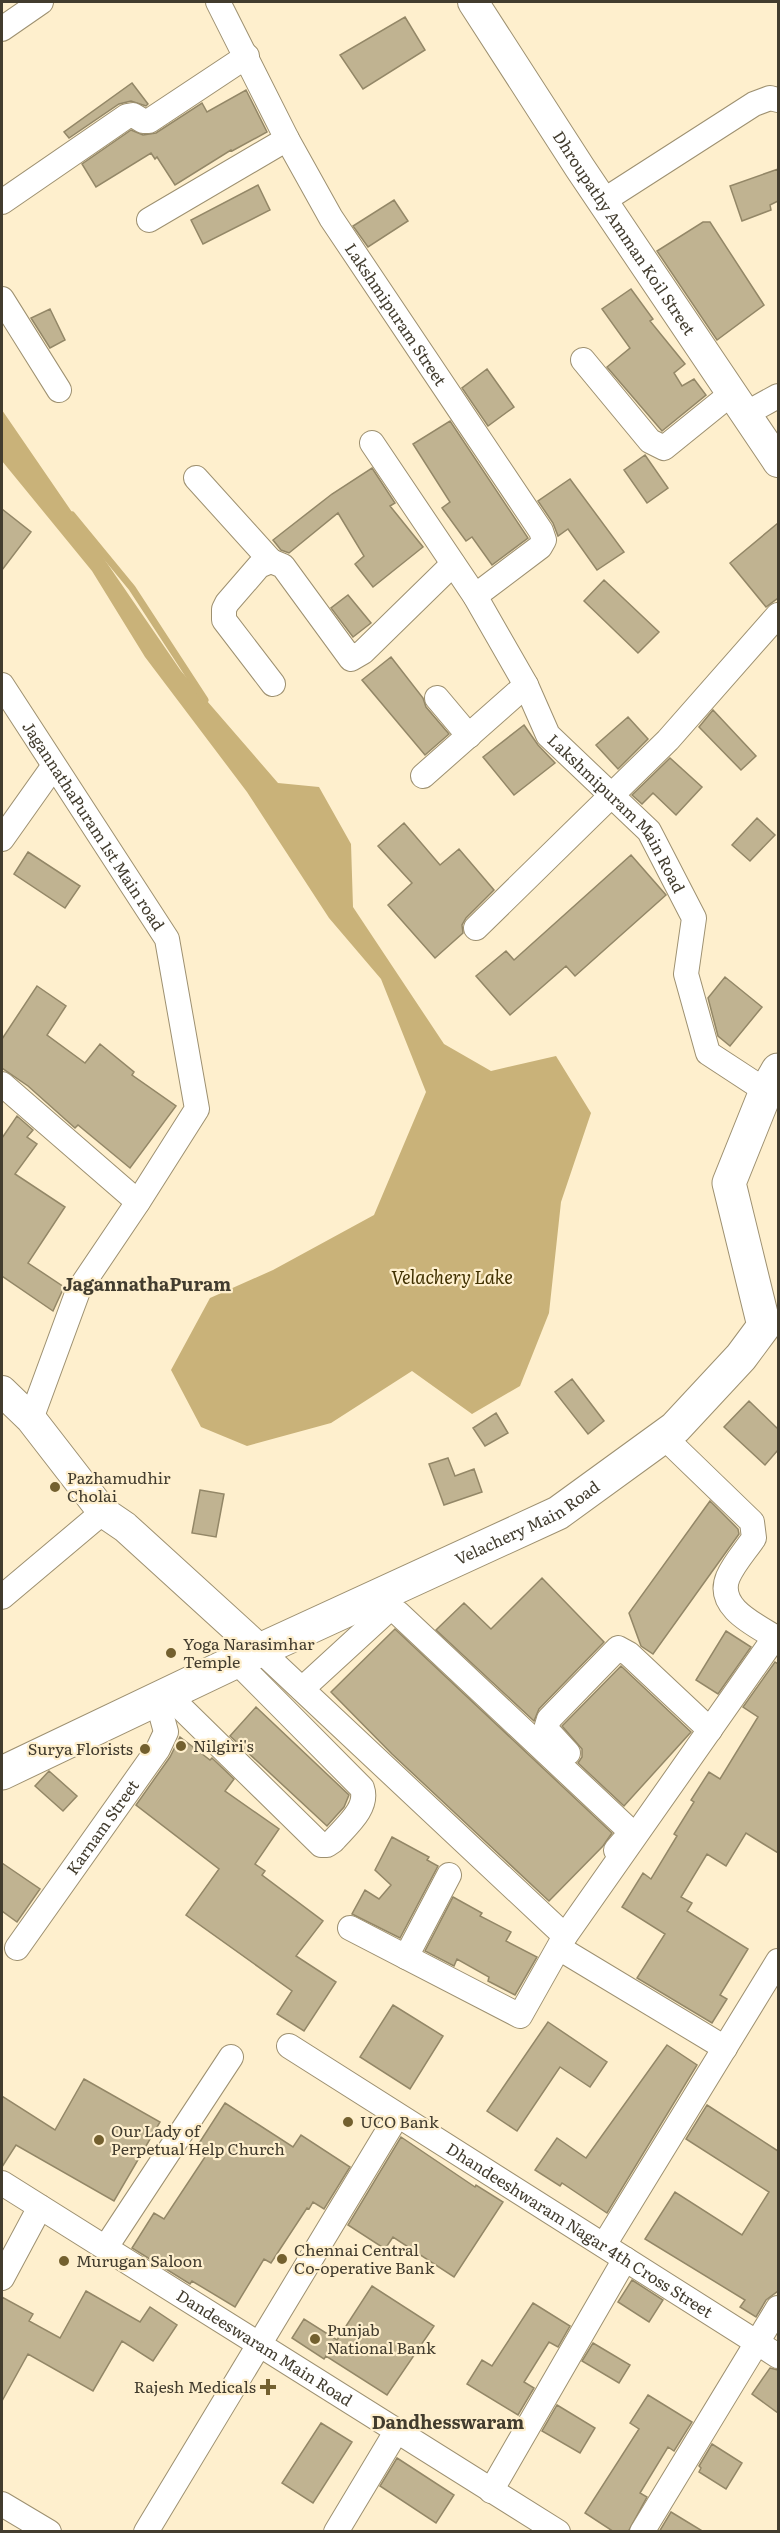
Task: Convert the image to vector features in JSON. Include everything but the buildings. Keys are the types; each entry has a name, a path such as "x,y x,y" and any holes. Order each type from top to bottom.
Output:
{"main road":[{"name":"Velachery Main Road","path":"2,1773 248,1655 558,1513 675,1428 741,1357 772,1328 729,1183 772,1081"}],"street":[{"path":"2,29 40,2"},
{"name":"Lakshmipuram Street","path":"218,2 287,139 331,218 541,531 544,540 540,547 475,596"},
{"name":"Dhroupathy Amman Koil Street","path":"473,2 778,462"},
{"path":"2,202 127,116 133,115 142,122 149,121 247,56"},
{"path":"603,201 754,104 770,98 778,100"},
{"path":"148,220 287,139"},
{"path":"2,299 59,390"},
{"path":"583,360 650,441 664,448 739,403 778,396"},
{"name":"Lakshmipuram Main Road","path":"372,443 475,596 526,685 548,735 649,831 693,918 686,974 708,1053 772,1081"},
{"path":"196,478 271,561 283,566 351,659 363,652 453,564"},
{"path":"271,561 259,566 241,585 224,609 224,620 273,684"},
{"path":"476,928 669,740 778,615"},
{"path":"423,776 526,685"},
{"name":"JagannathaPuram 1st Main road","path":"5,689 53,767 167,939 196,1109 138,1202 78,1291 31,1419"},
{"path":"436,698 469,736"},
{"path":"2,839 53,767"},
{"path":"2,1084 138,1202"},
{"path":"2,1391 31,1419 103,1512 125,1527 248,1655 362,1788 365,1796 363,1805 333,1841 327,1845 321,1845 162,1696"},
{"path":"559,1936 640,1829 777,1638 735,1610 729,1602 726,1589 728,1577 754,1538 753,1526 746,1516 663,1436"},
{"path":"2,1597 103,1512"},
{"path":"302,1689 386,1612 390,1610 398,1613 629,1832 559,1936 520,2016 350,1928"},
{"path":"640,1829 546,1729 549,1719 618,1648 629,1654 710,1730"},
{"path":"248,1655 302,1689 559,1936 725,2048"},
{"name":"Karnam Street","path":"17,1948 158,1749 166,1732 162,1696"},
{"path":"406,1957 448,1875"},
{"path":"604,2245 778,1961"},
{"name":"Dhandeeshwaram Nagar 4th Cross Street","path":"289,2046 778,2356"},
{"path":"106,2247 231,2058"},
{"path":"146,2532 397,2116"},
{"name":"Dandeeswaram Main Road","path":"2,2183 558,2532"},
{"path":"2,2278 40,2207"},
{"path":"491,2491 625,2259"},
{"path":"642,2532 778,2308"},
{"path":"336,2532 396,2432"},
{"path":"2,2504 49,2532"}],"water":[{"name":"Velachery Lake","path":"2,410 181,671 278,783 319,787 351,844 353,907 444,1044 491,1071 556,1056 591,1113 561,1202 549,1313 520,1386 472,1414 412,1371 331,1423 247,1446 201,1427 171,1370 210,1298 273,1270 374,1215 426,1092 381,979 329,918 247,792 145,657 92,571 2,461"}],"waterway":[{"path":"72,515 132,588 205,700"}],"place":[{"name":"Pazhamudhir Cholai","path":"55,1487"},
{"name":"Yoga Narasimhar Temple","path":"171,1653"},
{"name":"Nilgiri's","path":"181,1746"},
{"name":"Surya Florists","path":"145,1749"},
{"name":"UCO Bank","path":"348,2122"},
{"name":"Our Lady of Perpetual Help Church","path":"99,2140"},
{"name":"Chennai Central Co-operative Bank","path":"282,2259"},
{"name":"Murugan Saloon","path":"64,2261"},
{"name":"Punjab National Bank","path":"315,2339"},
{"name":"Rajesh Medicals","path":"268,2387"}],"district":[{"name":"JagannathaPuram","path":"147,1285"},
{"name":"Dandhesswaram","path":"448,2423"}]}
